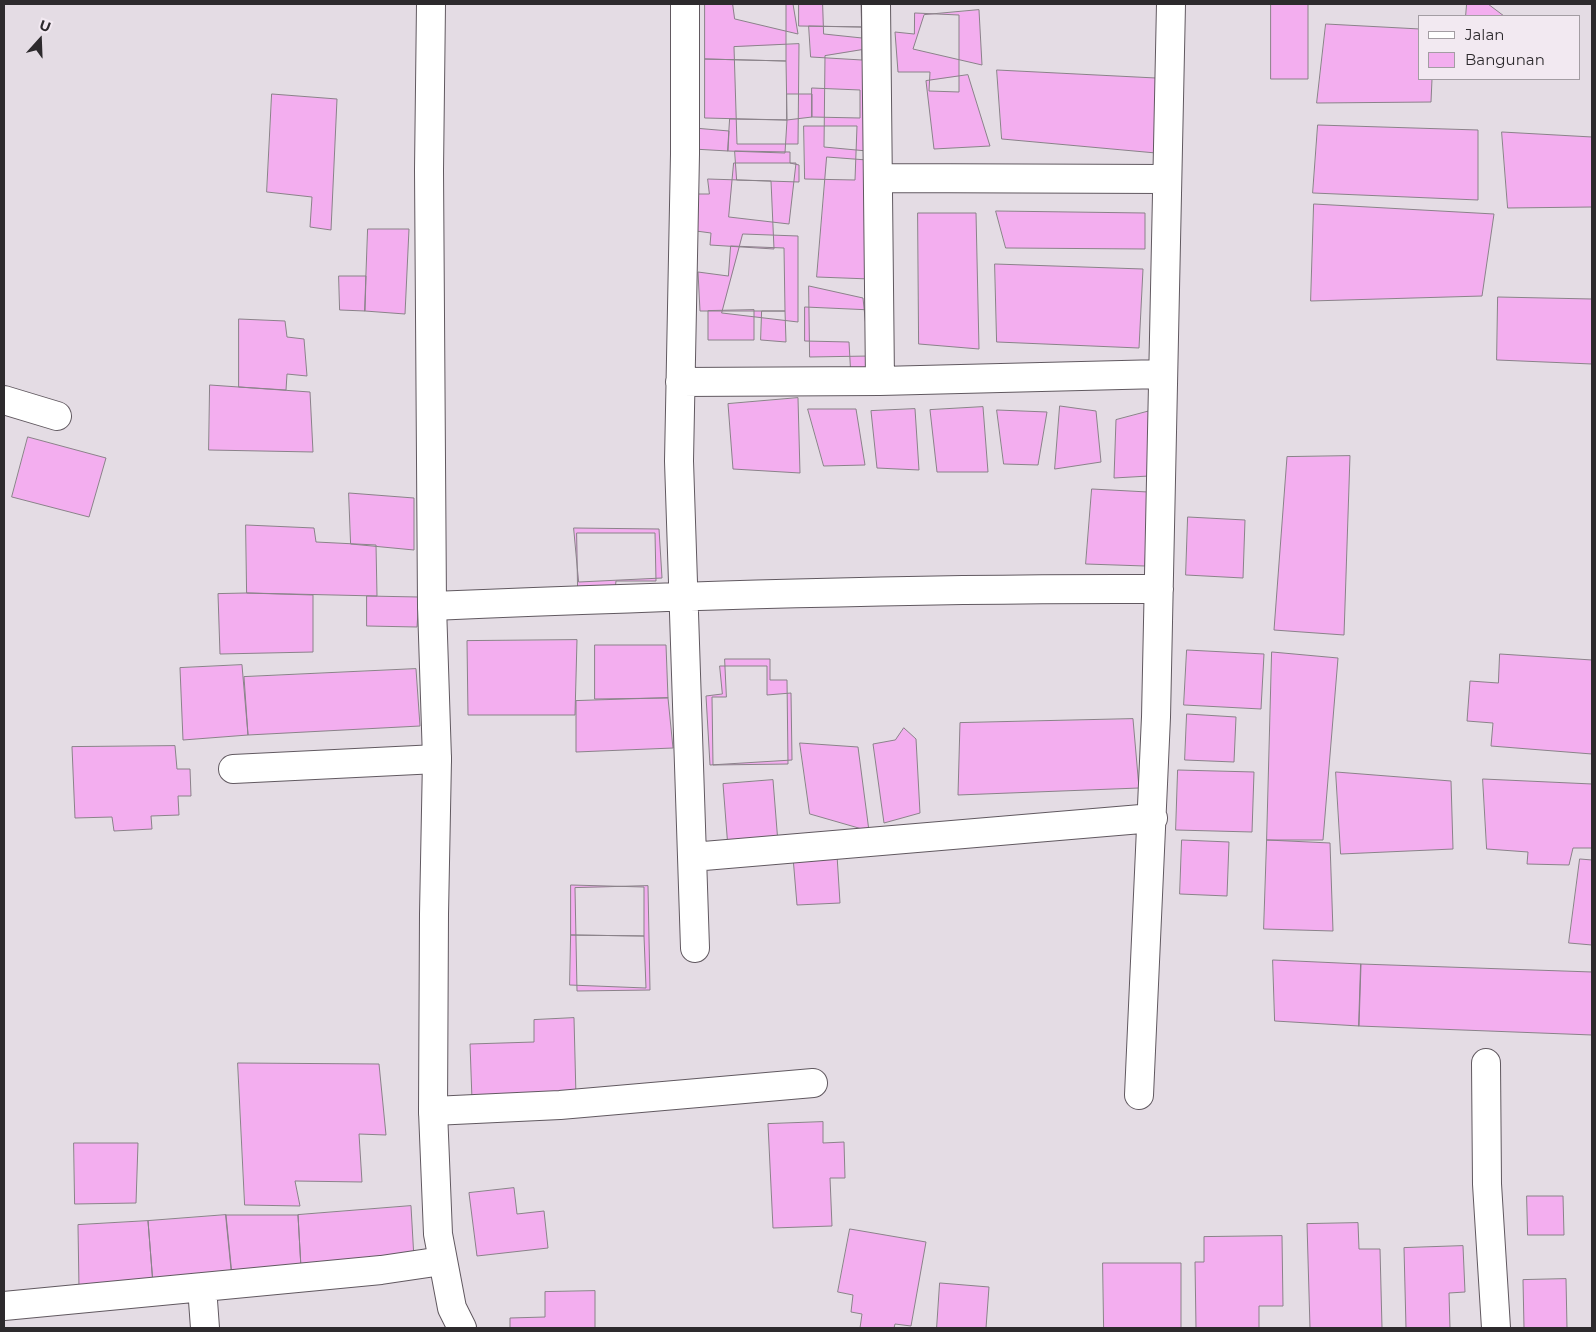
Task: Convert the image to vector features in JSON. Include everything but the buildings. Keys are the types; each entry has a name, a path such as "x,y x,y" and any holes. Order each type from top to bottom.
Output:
{"street":[{"path":"431,4 429,170 432,606 437,759 433,1112 435,1202 442,1261 452,1308 462,1328"},
{"path":"686,4 686,154 679,461 695,948"},
{"path":"876,4 880,382"},
{"path":"1139,1095 1153,818 1171,4"},
{"path":"878,178 1166,179"},
{"path":"680,382 880,382 1162,374"},
{"path":"4,400 57,416"},
{"path":"432,606 683,595 1041,588 1159,589"},
{"path":"233,769 437,759"},
{"path":"692,857 1153,818"},
{"path":"1486,1063 1487,1184 1496,1328"},
{"path":"433,1112 560,1105 813,1083"},
{"path":"4,1306 381,1270 442,1261"},
{"path":"202,1287 205,1328"}]}
